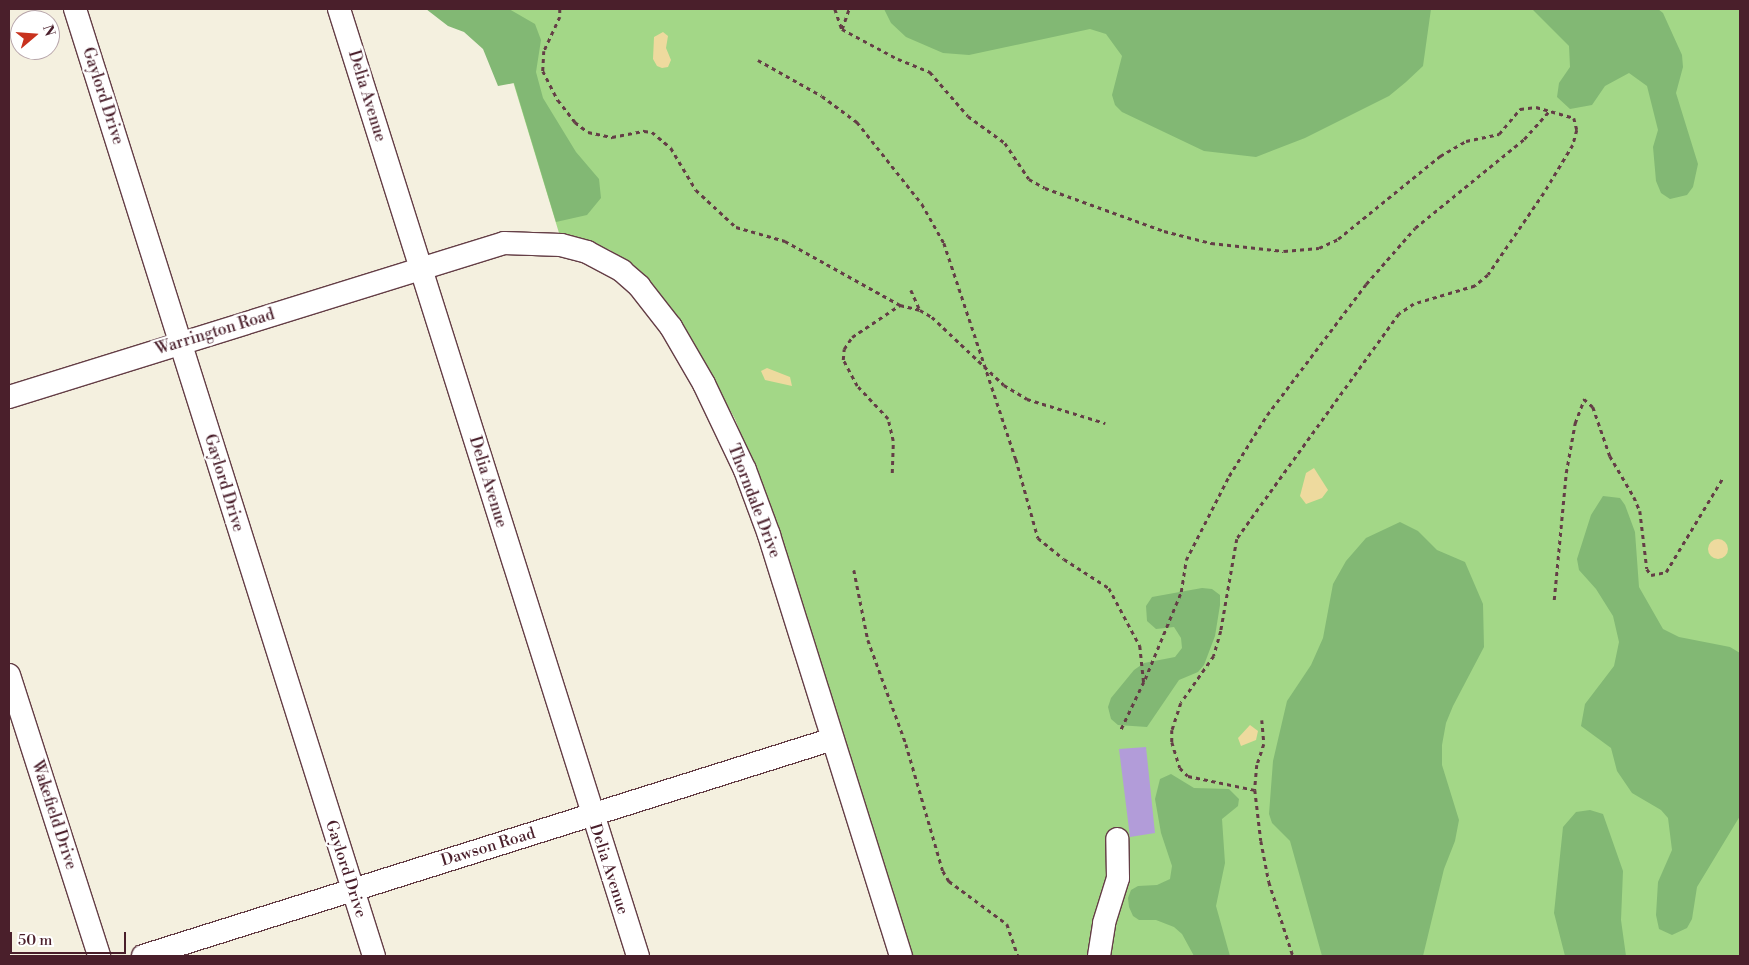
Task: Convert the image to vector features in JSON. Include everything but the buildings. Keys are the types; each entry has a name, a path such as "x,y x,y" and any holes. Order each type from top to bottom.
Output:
{"street":[{"name":"Gaylord Drive","path":"75,9 181,342 351,890 374,956"},
{"name":"Delia Avenue","path":"339,9 638,956"},
{"name":"Thorndale Drive","path":"422,267 504,243 534,242 587,252 622,271 640,286 671,327 704,384 745,470 770,535 901,956"},
{"name":"Warrington Road","path":"9,397 422,267"},
{"name":"Wakefield Drive","path":"9,675 98,956"},
{"name":"Dawson Road","path":"143,956 833,739"},
{"path":"1099,956 1104,922 1118,878 1117,838"}],"path":[{"path":"560,9 560,18 541,62 547,82 575,122 600,137 652,132 671,148 696,190 727,221 736,227 786,241 900,305 920,310 1004,385 1027,399 1105,423"},
{"path":"835,9 842,29 898,59 930,72 968,116 1006,143 1030,179 1045,188 1164,231 1211,242 1284,251 1319,248 1338,239 1440,156 1466,140 1495,136 1520,109 1527,107 1549,110 1574,118 1576,138 1544,193 1488,275 1475,286 1419,302 1399,314 1238,539 1221,631 1214,656 1181,703 1172,730 1172,742 1177,762 1188,776 1255,790"},
{"path":"842,29 849,9"},
{"path":"758,60 822,96 857,122 922,204 944,243 987,368 1038,538 1064,560 1109,588 1140,646 1144,682"},
{"path":"1120,732 1144,682 1181,592 1186,560 1229,476 1267,415 1366,284 1414,228 1524,139 1549,110"},
{"path":"912,290 920,310"},
{"path":"892,473 893,441 888,419 857,386 843,360 844,349 852,337 900,305"},
{"path":"1554,600 1566,473 1575,423 1584,399 1592,406 1610,456 1637,504 1647,569 1651,575 1666,572 1722,479"},
{"path":"854,570 868,640 906,744 943,871 949,881 1007,924 1018,956"},
{"path":"1262,720 1264,744 1257,765 1255,790 1269,882 1294,956"}],"green space":[{"path":"426,9 509,9 535,24 541,40 536,72 543,98 576,152 599,179 601,198 587,215 556,222 514,83 498,86 483,49 464,32 448,26"},
{"path":"491,9 1740,9 1740,956 912,956 780,535 735,419 680,321 651,282 610,250 559,233"},
{"path":"884,9 1431,9 1423,66 1406,82 1389,96 1305,138 1256,157 1204,151 1122,112 1115,105 1112,95 1122,56 1106,34 1090,29 969,55 943,53 906,37 891,23"},
{"path":"1532,9 1658,9 1663,13 1682,55 1683,67 1676,93 1698,164 1693,187 1687,195 1670,199 1661,193 1656,181 1653,147 1658,130 1647,86 1629,73 1605,86 1592,105 1570,109 1557,97 1559,83 1570,67 1569,46"},
{"path":"1603,496 1620,498 1625,505 1635,532 1639,587 1663,629 1679,637 1730,647 1740,653 1740,816 1697,887 1692,919 1687,928 1672,935 1659,929 1656,915 1658,882 1672,850 1668,818 1661,810 1632,793 1617,771 1611,748 1581,726 1585,704 1614,666 1619,642 1613,616 1596,589 1579,570 1577,559 1591,515"},
{"path":"1400,522 1418,531 1437,550 1465,562 1483,604 1484,647 1453,706 1446,723 1442,745 1442,765 1459,820 1455,841 1444,869 1423,956 1322,956 1290,841 1272,823 1269,814 1273,761 1287,701 1311,665 1323,638 1333,584 1346,561 1366,538"},
{"path":"1202,588 1212,589 1220,595 1215,636 1204,665 1198,672 1179,680 1147,727 1118,725 1111,719 1108,707 1111,698 1134,670 1144,663 1175,657 1182,648 1181,638 1174,627 1156,629 1147,621 1146,606 1152,597"},
{"path":"1171,774 1194,788 1229,789 1239,799 1238,806 1222,819 1225,863 1216,906 1230,956 1194,956 1182,934 1174,927 1156,920 1139,920 1133,916 1129,907 1128,898 1131,890 1138,886 1157,885 1170,879 1172,866 1161,833 1155,799 1160,779"},
{"path":"1590,810 1603,814 1623,871 1621,920 1626,956 1565,956 1554,913 1563,827 1576,812"}],"sand":[{"path":"663,32 668,36 666,48 671,60 668,67 662,68 657,66 653,59 654,37"},
{"path":"767,368 790,377 792,386 765,380 761,371"},
{"path":"1314,468 1328,490 1322,498 1306,504 1300,496 1306,473"},
{"path":"1718,539 1725,542 1728,549 1725,556 1718,559 1711,556 1708,549 1711,542"},
{"path":"1250,725 1258,731 1256,740 1241,746 1238,738"}]}
